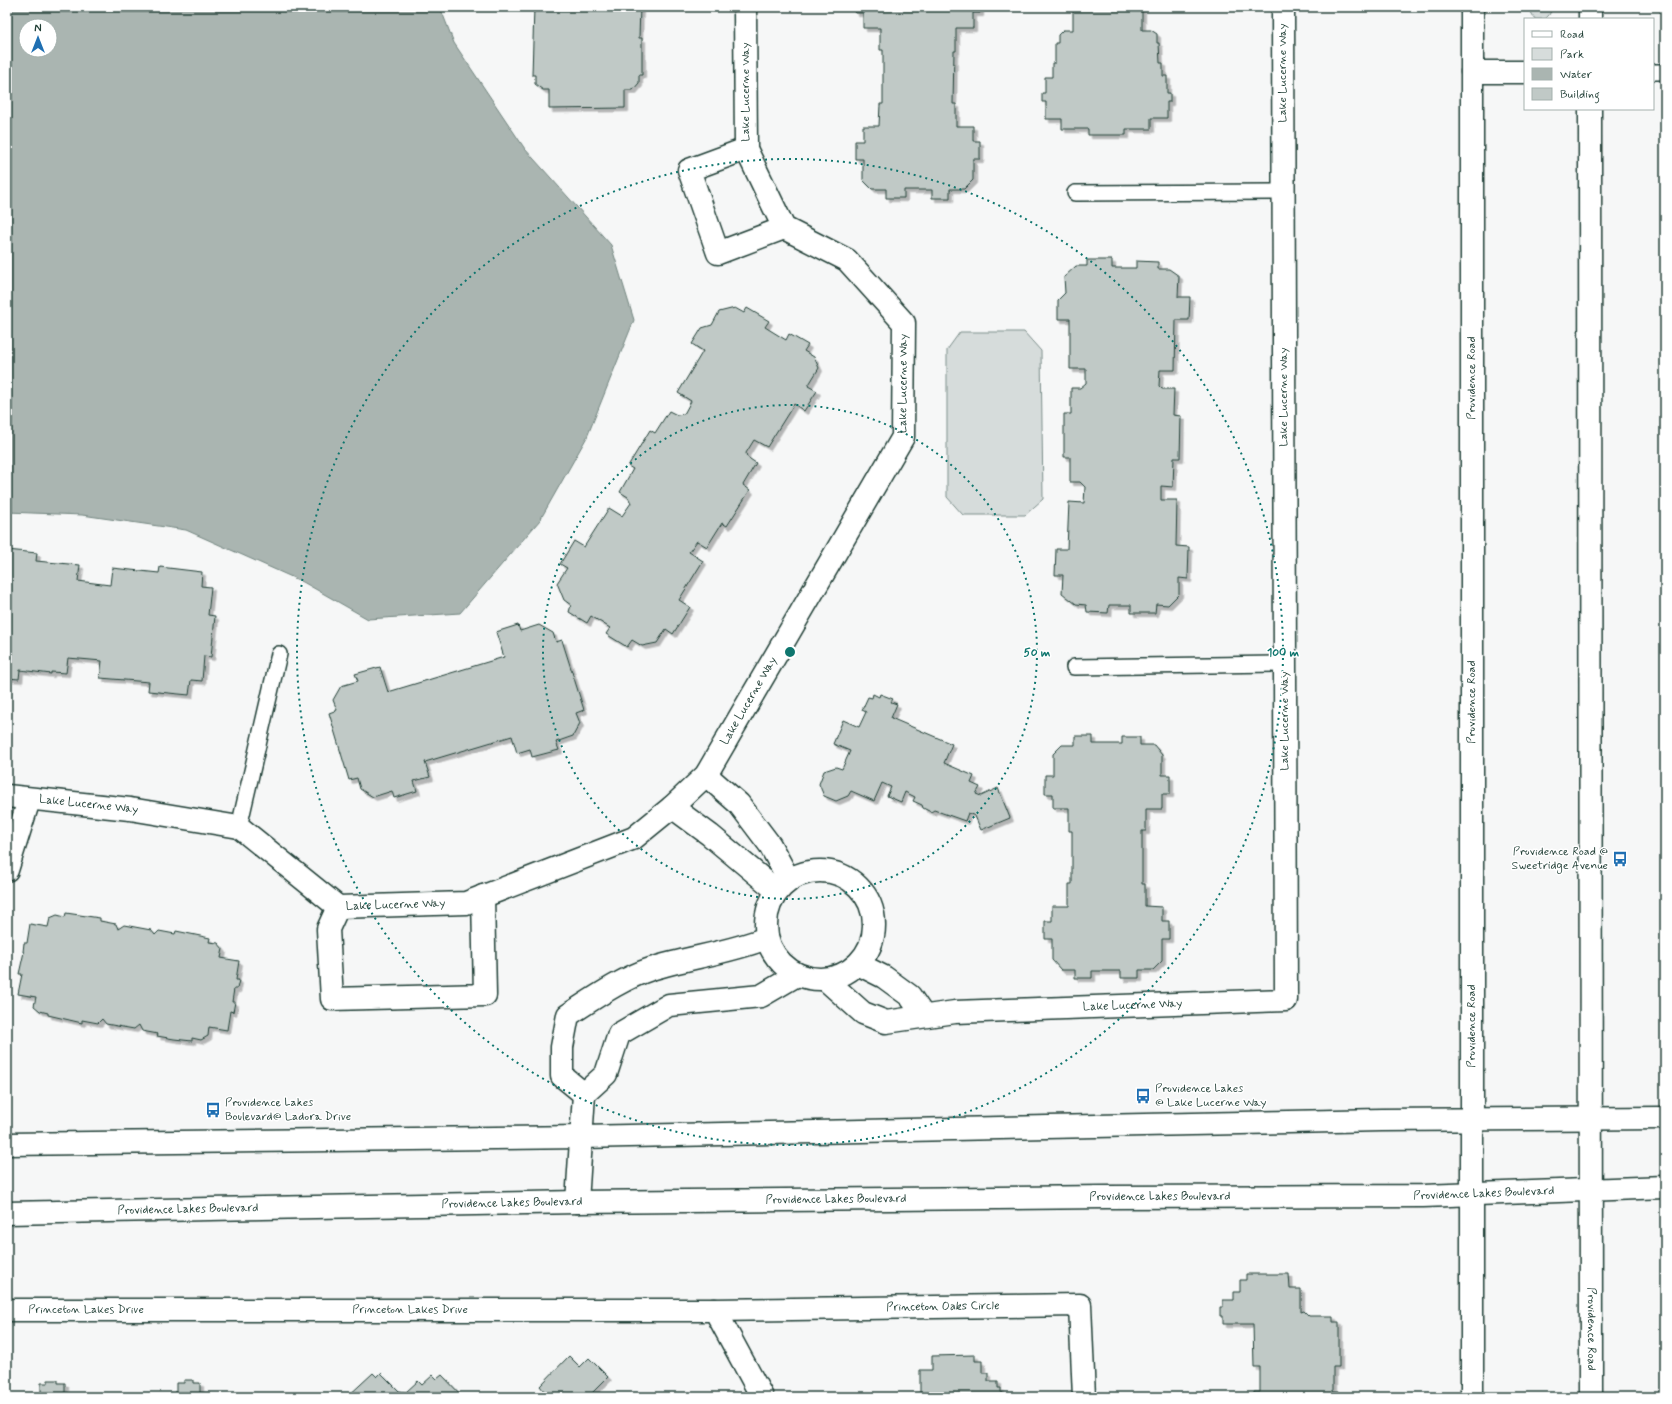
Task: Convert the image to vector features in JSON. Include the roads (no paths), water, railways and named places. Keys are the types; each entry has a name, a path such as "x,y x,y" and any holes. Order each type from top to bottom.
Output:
{"street":[{"name":"Lake Lucerne Way","path":"7,796 29,800 130,809 239,827 338,907 466,903 634,838 672,807 706,775 903,437 904,323 847,260 784,228 746,149 745,7"},
{"name":"Lake Lucerne Way","path":"825,979 863,1013 886,1022 954,1012 1286,1000 1283,7"},
{"name":"Providence Road","path":"1472,7 1472,1397"},
{"path":"1590,7 1590,18"},
{"path":"1472,72 1524,72"},
{"name":"Providence Road","path":"1590,110 1591,1397"},
{"path":"746,149 689,170 718,253 784,228"},
{"path":"706,775 739,804 770,845 783,886"},
{"name":"Lake Lucerne Way","path":"7,870 29,800"},
{"path":"672,807 783,886"},
{"path":"823,871 841,874 856,884 868,898 874,915 874,932 869,950 858,964 845,974 825,979 813,979 797,975 783,966 772,953 766,938 765,921 768,906 783,886 805,872 823,871"},
{"path":"338,907 328,929 332,999 485,995 483,896"},
{"path":"584,1094 562,1076 562,1047 568,1016 600,994 650,970 744,947 766,938"},
{"path":"858,964 884,977 910,996 923,1016"},
{"path":"577,1202 584,1094 606,1074 619,1034 669,1005 761,996 797,975"},
{"path":"7,1144 582,1137 1472,1119 1665,1118"},
{"name":"Providence Lakes Boulevard","path":"7,1213 577,1202 1106,1197 1383,1197 1665,1187"},
{"name":"Princeton Oaks Circle","path":"715,1310 1080,1305 1084,1397"},
{"name":"Princeton Lakes Drive","path":"7,1310 715,1310"},
{"path":"715,1310 762,1397"}],"lane":[{"path":"1654,72 1665,72"},
{"path":"1074,193 1284,192"},
{"path":"239,827 280,654"},
{"path":"1074,667 1285,664"}],"water":[{"path":"7,7 440,7 454,43 525,149 611,245 634,320 587,437 540,520 460,613 368,619 303,582 186,530 82,515 7,512"}],"place":[{"name":"Providence Road @ Sweetridge Avenue","path":"1620,859"},
{"name":"Providence Lakes @ Lake Lucerne Way","path":"1143,1096"},
{"name":"Providence Lakes Boulevard@ Ladora Drive","path":"213,1110"}]}
